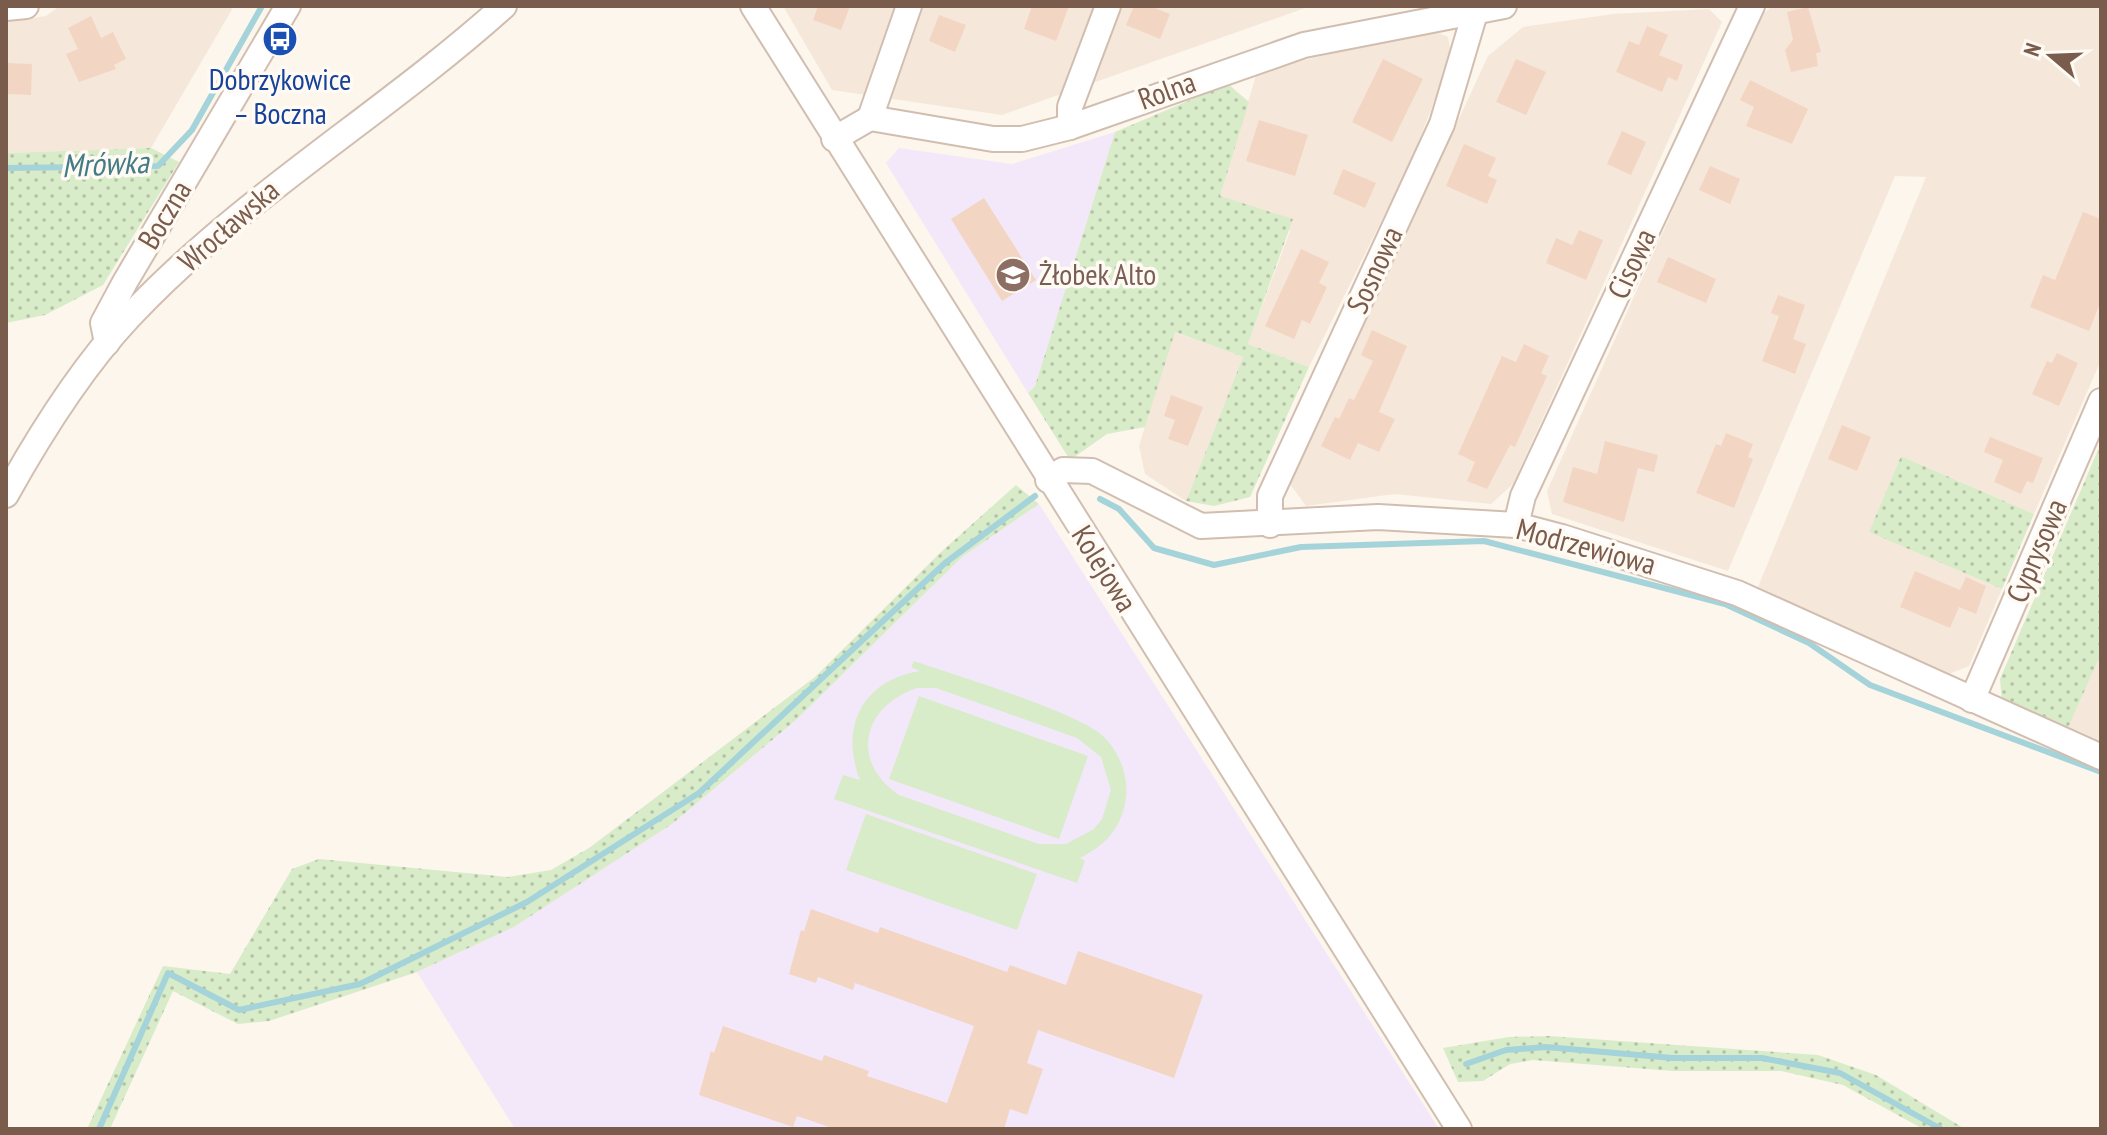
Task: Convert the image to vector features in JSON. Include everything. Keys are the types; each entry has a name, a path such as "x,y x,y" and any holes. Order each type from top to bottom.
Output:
{"street":[{"path":"6,8 26,6"},
{"name":"Boczna","path":"107,343 103,323 125,282 288,6"},
{"name":"Wrocławska","path":"6,495 56,410 130,316 230,222 504,6"},
{"name":"Kolejowa","path":"753,6 1048,480 1459,1129"},
{"path":"834,139 870,118 909,6"},
{"path":"1070,127 1070,107 1108,6"},
{"name":"Rolna","path":"870,118 1010,140 1070,127 1304,45 1504,6"},
{"name":"Cisowa","path":"1516,525 1523,496 1752,6"},
{"name":"Sosnowa","path":"1270,525 1270,496 1442,124 1477,9"},
{"name":"Cyprysowa","path":"1972,700 2101,401"},
{"name":"Modrzewiowa","path":"1048,480 1063,470 1086,470 1190,523 1219,528 1378,517 1516,525 1737,593 2101,757"}],"shaded area":[{"path":"60,6 234,6 151,148 6,153 6,22 46,16"},
{"path":"783,6 1311,6 1002,115 832,90"},
{"path":"1773,6 2101,6 2101,360 2034,514 1901,456 1870,531 2002,589 1969,666 1949,674 1869,643 1758,587 1926,177 1895,176 1728,571 1552,514 1547,491 1759,17"},
{"path":"1709,9 1722,22 1513,484 1491,504 1395,494 1306,506 1290,484 1488,56 1523,27 1613,14"},
{"path":"1438,33 1448,37 1451,53 1446,72 1410,163 1309,367 1248,344 1290,231 1220,196 1257,72 1405,35"},
{"name":"Żłobek Alto","path":"1115,132 1035,386 1028,393 886,163 899,148 1012,164"},
{"path":"1174,332 1243,357 1186,501 1145,474 1139,446"},
{"path":"1039,504 1439,1129 515,1129 417,972 514,927 672,824 796,720 962,557"},
{"path":"2101,654 2101,743 2067,730"}],"green space":[{"path":"1228,84 1249,102 1220,196 1293,219 1248,344 1309,367 1250,497 1214,506 1186,501 1243,357 1175,332 1145,427 1107,434 1070,460 1028,393 1035,386 1115,132"},
{"path":"151,148 179,162 103,285 45,315 6,323 6,153"},
{"path":"2101,443 2101,654 2067,730 2002,702 2000,679"},
{"path":"1901,456 2034,514 2002,589 1869,532"},
{"path":"1016,485 1039,504 962,557 796,720 672,824 514,927 417,972 269,1021 238,1024 173,991 110,1129 87,1129 163,966 230,974 292,869 319,859 508,877 551,870 589,848 815,677 941,552"},
{"path":"914,661 1043,705 1089,726 1109,743 1125,776 1125,804 1119,822 1109,837 1080,858 1085,861 1077,883 834,799 843,775 860,780 852,741 861,709 870,695 884,684 920,671 911,667","holes":["917,688 936,688 1077,738 1101,757 1111,790 1102,819 1094,829 1066,844 1039,844 899,795 883,781 868,751 874,721 899,696"]},
{"path":"919,696 1088,756 1059,839 889,779"},
{"path":"866,814 1037,874 1017,930 846,870"},
{"path":"1549,1036 1818,1055 1876,1075 1965,1129 1923,1129 1843,1085 1781,1071 1673,1071 1533,1060 1510,1064 1483,1081 1458,1082 1443,1048 1509,1037"}],"building":[{"path":"818,6 850,6 841,30 813,20"},
{"path":"1032,6 1069,6 1056,41 1024,29"},
{"path":"1134,6 1150,6 1170,14 1160,39 1126,25"},
{"path":"1808,7 1821,52 1816,53 1818,66 1791,72 1785,50 1793,40 1787,12"},
{"path":"939,15 966,25 955,52 929,41"},
{"path":"91,16 101,38 113,32 126,59 114,65 116,69 79,82 66,54 78,49 68,28"},
{"path":"1647,26 1668,35 1659,55 1683,65 1677,81 1668,77 1662,92 1616,72 1629,41 1639,45"},
{"path":"1383,59 1423,79 1392,142 1352,122"},
{"path":"1516,59 1546,72 1526,115 1496,102"},
{"path":"6,63 32,64 31,95 6,94"},
{"path":"1750,80 1808,109 1792,144 1746,126 1754,107 1740,100"},
{"path":"1259,120 1308,135 1295,176 1246,161"},
{"path":"1622,131 1646,142 1631,175 1607,164"},
{"path":"1464,144 1496,158 1488,176 1497,180 1487,204 1446,186"},
{"path":"1710,166 1740,179 1730,204 1699,190"},
{"path":"1343,169 1376,183 1365,208 1333,194"},
{"path":"984,198 1036,280 1002,301 951,219"},
{"path":"2083,212 2101,219 2101,301 2089,331 2030,307 2043,275 2055,280"},
{"path":"1579,230 1603,240 1586,280 1546,263 1556,238 1572,245"},
{"path":"1301,249 1329,262 1319,283 1327,287 1310,324 1302,320 1294,339 1265,326"},
{"path":"1668,257 1716,279 1706,303 1657,282"},
{"path":"1778,295 1805,305 1793,339 1806,344 1795,374 1762,361 1779,316 1771,313"},
{"path":"1372,330 1407,346 1379,412 1395,419 1379,452 1358,443 1350,460 1321,446 1335,417 1339,419 1349,398 1354,400 1373,361 1361,355"},
{"path":"1524,344 1549,356 1541,373 1547,376 1515,447 1510,445 1487,489 1467,481 1475,462 1458,454 1502,356 1516,362"},
{"path":"2057,353 2078,363 2059,406 2032,394 2047,361 2052,363"},
{"path":"1171,395 1203,407 1188,446 1168,439 1175,420 1164,416"},
{"path":"1842,425 1871,437 1857,471 1828,459"},
{"path":"1726,433 1753,444 1748,457 1753,459 1734,508 1696,493 1716,444 1721,446"},
{"path":"1990,437 2043,458 2033,483 2027,481 2021,494 1994,482 2003,460 1984,452"},
{"path":"1605,441 1658,455 1654,472 1638,468 1624,522 1563,502 1573,467 1597,474"},
{"path":"1915,571 1960,590 1966,577 1986,586 1976,614 1959,607 1950,628 1900,607"},
{"path":"811,909 878,933 880,927 1007,972 1010,965 1066,985 1078,951 1203,995 1174,1078 1038,1030 1027,1063 1043,1069 1027,1115 1010,1109 1004,1129 835,1129 797,1116 793,1127 699,1095 711,1051 714,1053 723,1026 822,1061 824,1055 869,1071 867,1076 947,1103 974,1026 855,983 853,990 818,977 816,983 789,974 801,930 804,931"}],"waterway":[{"name":"Mrówka","path":"6,168 158,166 192,130 262,6"},
{"path":"99,1129 168,973 239,1010 360,984 527,902 699,793 945,563 1035,496"},
{"path":"1100,499 1119,509 1154,548 1214,565 1301,547 1484,541 1725,604 1809,643 1870,685 2101,772"},
{"path":"1466,1064 1506,1050 1546,1047 1673,1058 1762,1058 1840,1073 1941,1129"}],"place":[{"name":"Dobrzykowice – Boczna","path":"280,39"},
{"name":"Żłobek Alto","path":"1013,275"}]}
